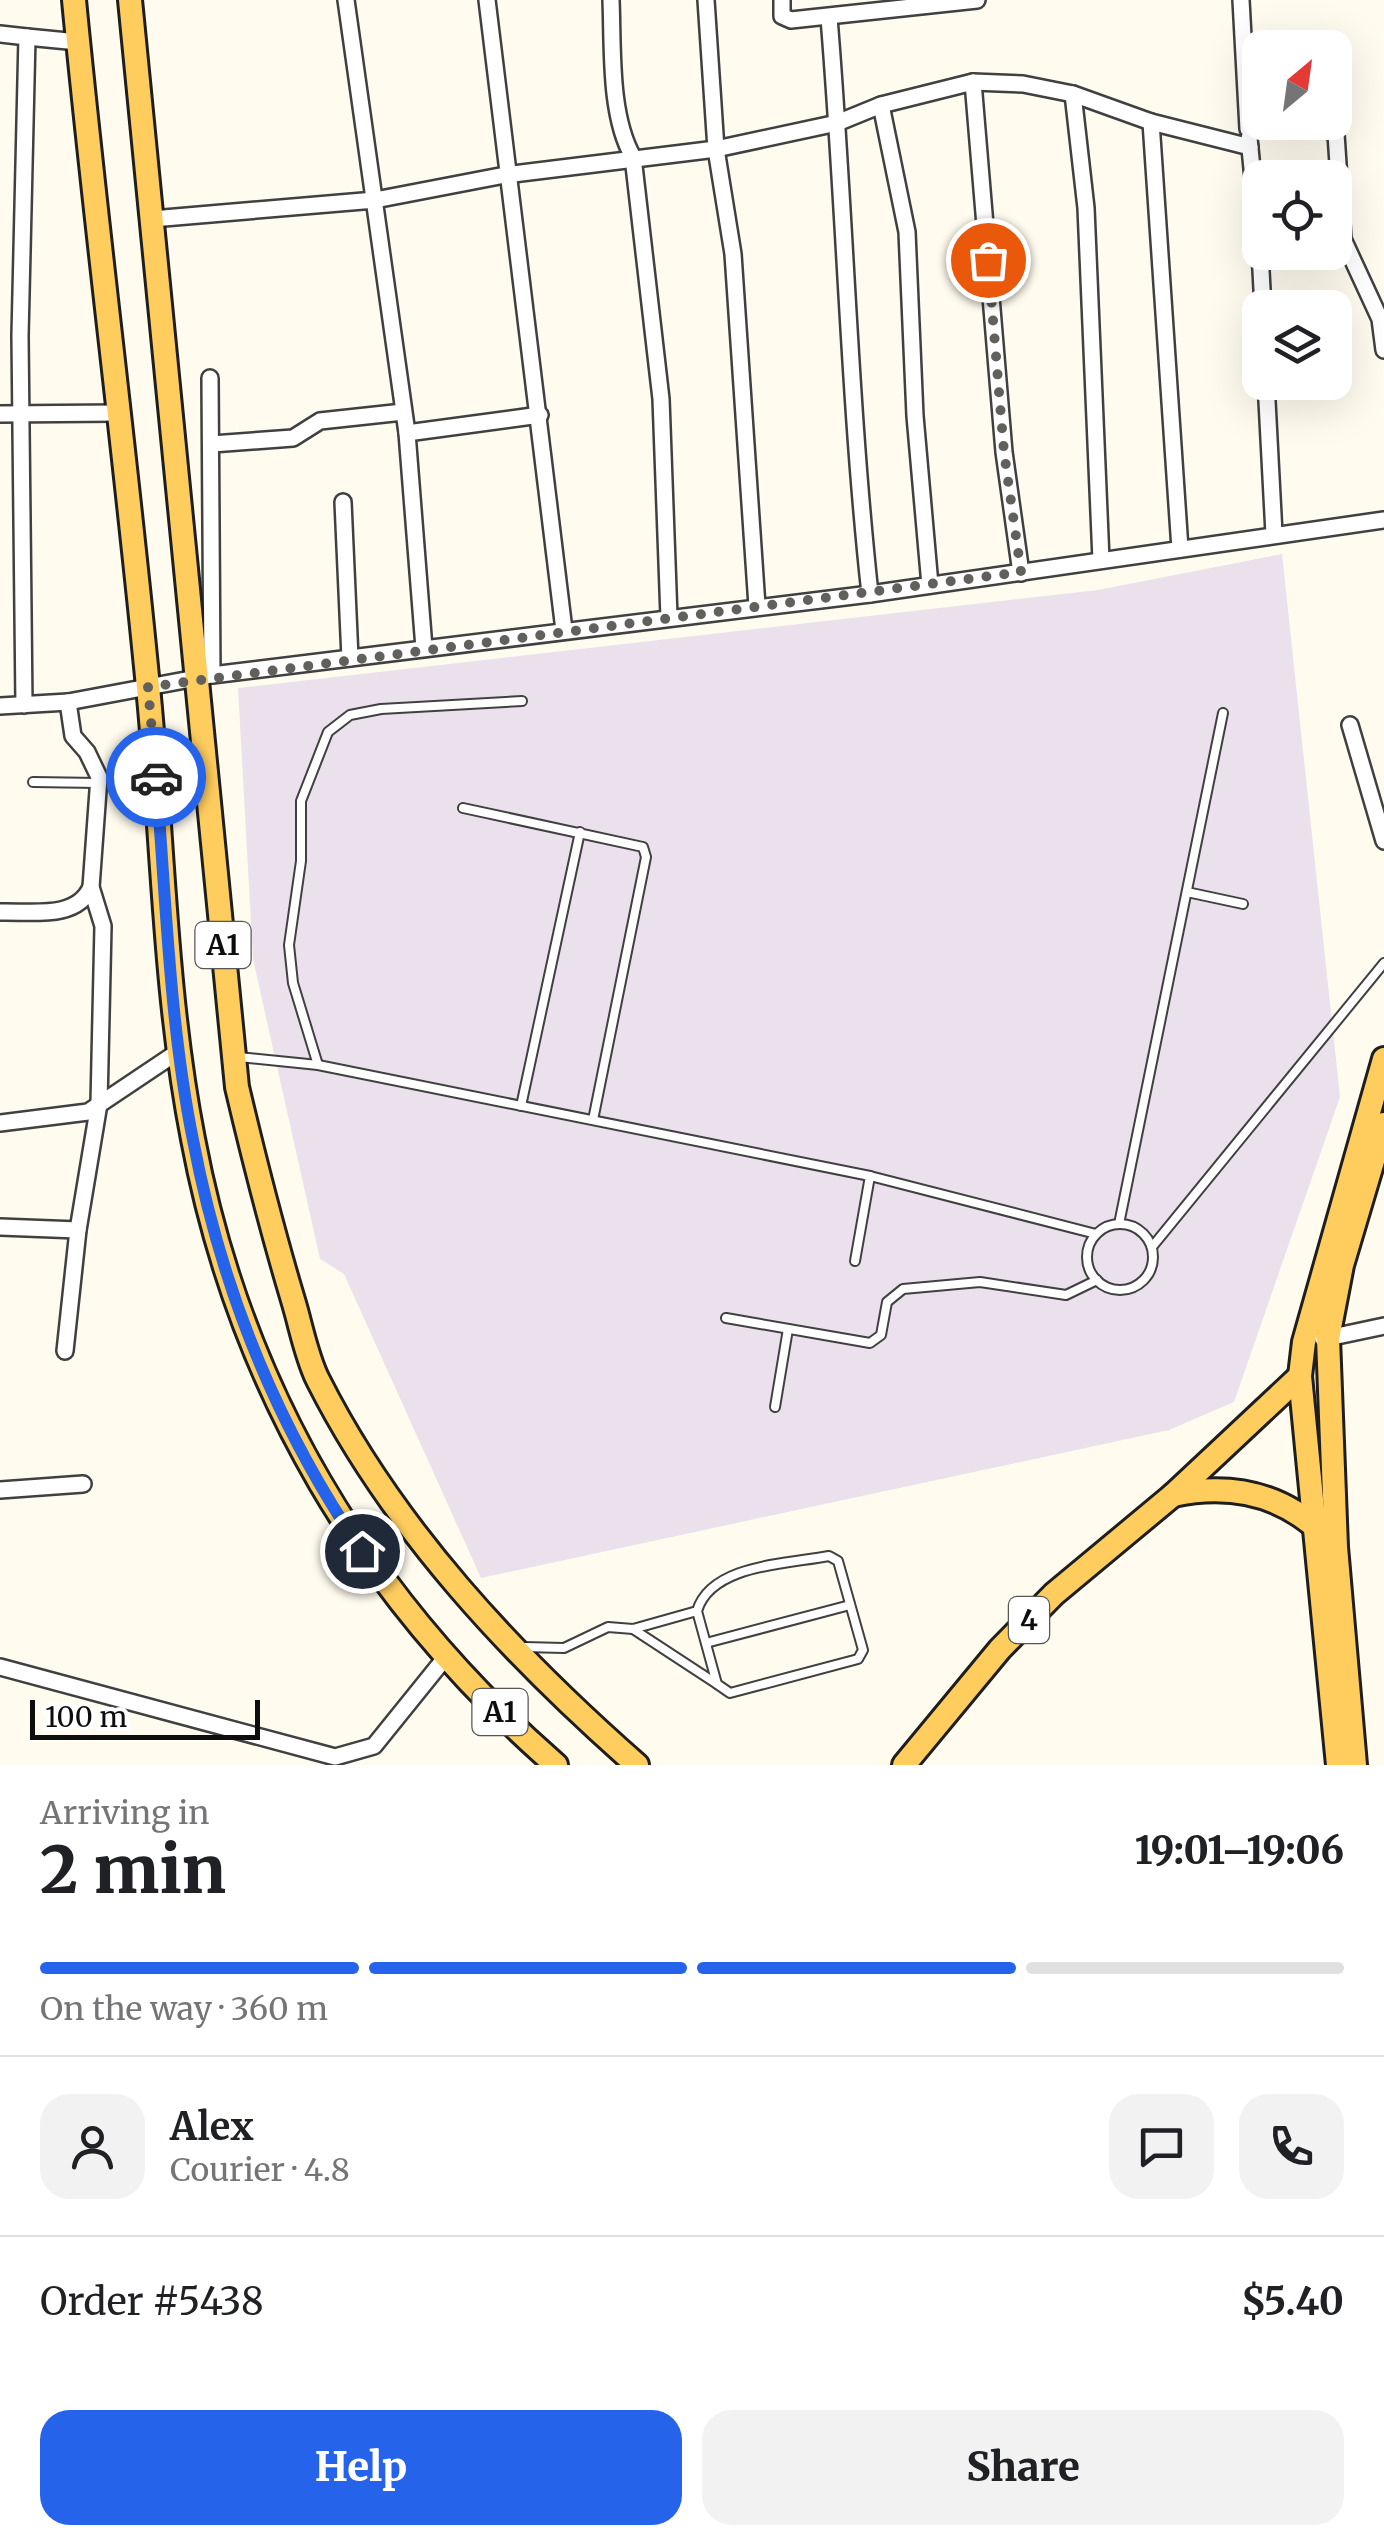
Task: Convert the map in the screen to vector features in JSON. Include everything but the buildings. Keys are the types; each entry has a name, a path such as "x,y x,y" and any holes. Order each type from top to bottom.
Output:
{"main road":[{"name":"A1","path":"74,0 148,687 179,1051 193,1141 216,1239 239,1315 281,1412 337,1515 379,1577 446,1658 556,1765"},
{"name":"A1","path":"130,0 205,677 234,1056 267,1214 316,1377 371,1472 464,1592 515,1650 554,1692 637,1765"},
{"path":"1338,1765 1300,1376 1304,1342 1384,1059"},
{"path":"1355,1765 1336,1547 1328,1338 1342,1265 1384,1124"},
{"name":"4","path":"904,1765 1000,1649 1054,1594 1174,1495 1300,1376"},
{"path":"1174,1495 1204,1488 1256,1493 1279,1502 1336,1547"}],"street":[{"path":"346,0 407,432 424,648"},
{"path":"487,0 505,175 540,415 564,630"},
{"path":"611,0 618,96 626,144 634,157 660,399 669,617"},
{"path":"706,0 716,149 733,254 757,606"},
{"path":"782,0 782,16 791,20 977,0"},
{"path":"1241,0 1243,30"},
{"path":"828,18 848,264 854,453 870,594"},
{"path":"0,34 78,42"},
{"path":"24,705 22,126 27,37"},
{"path":"152,219 375,200 505,175 716,149 837,123 881,105 973,82 1023,84 1073,94 1151,122 1250,147"},
{"path":"973,82 1004,452 1021,572"},
{"path":"1073,94 1086,208 1101,560"},
{"path":"881,105 907,232 915,416 930,585"},
{"path":"1151,122 1180,549"},
{"path":"1249,140 1251,160"},
{"path":"1336,140 1343,239 1379,306 1384,350"},
{"path":"205,677 212,444 210,378"},
{"path":"1267,400 1274,534"},
{"path":"212,444 293,438 320,422 403,412"},
{"path":"0,414 118,413"},
{"path":"407,432 540,415"},
{"path":"343,502 350,658"},
{"path":"0,706 68,702 205,677 870,594 1384,520"},
{"path":"0,912 72,910 86,900 91,887 98,783 95,765 72,736 68,702"},
{"path":"1350,725 1384,841"},
{"path":"65,1350 78,1230 99,1104 103,926 91,887"},
{"path":"0,1122 75,1116 179,1051"},
{"path":"0,1227 78,1230"},
{"path":"1304,1342 1384,1326"},
{"path":"0,1490 83,1484"},
{"path":"0,1666 306,1752 366,1758 446,1658"}],"lane":[{"path":"318,1065 293,983 289,945 301,861 301,802 328,732 350,715 382,709 522,701"},
{"path":"1120,1224 1224,713"},
{"path":"33,782 98,783"},
{"path":"463,808 643,847 646,857 593,1120"},
{"path":"522,1106 580,832"},
{"path":"1187,892 1244,904"},
{"path":"1096,1234 1087,1257 1097,1280 1112,1288 1137,1285 1149,1272 1152,1248 1384,963"},
{"path":"234,1056 318,1065 870,1176 1096,1234 1120,1224 1136,1228 1152,1248"},
{"path":"855,1261 870,1176"},
{"path":"726,1318 870,1342 880,1335 887,1302 903,1290 980,1282 1066,1295 1097,1280"},
{"path":"776,1407 788,1328"},
{"path":"515,1650 564,1648 608,1627 632,1629 697,1612 715,1583 829,1556 838,1561 863,1650 858,1659 730,1694 632,1629"},
{"path":"706,1643 850,1604"},
{"path":"697,1612 718,1684"}],"shaded area":[{"path":"1282,554 1340,1097 1234,1402 1169,1430 481,1578 344,1274 320,1259 253,959 238,688 1098,590"}],"way so far":[{"path":"156,777 148,687 212,675 1021,572 1004,452 988,260"}],"route":[{"path":"156,777 179,1051 193,1141 216,1239 239,1315 281,1412 326,1499 362,1551"}]}
